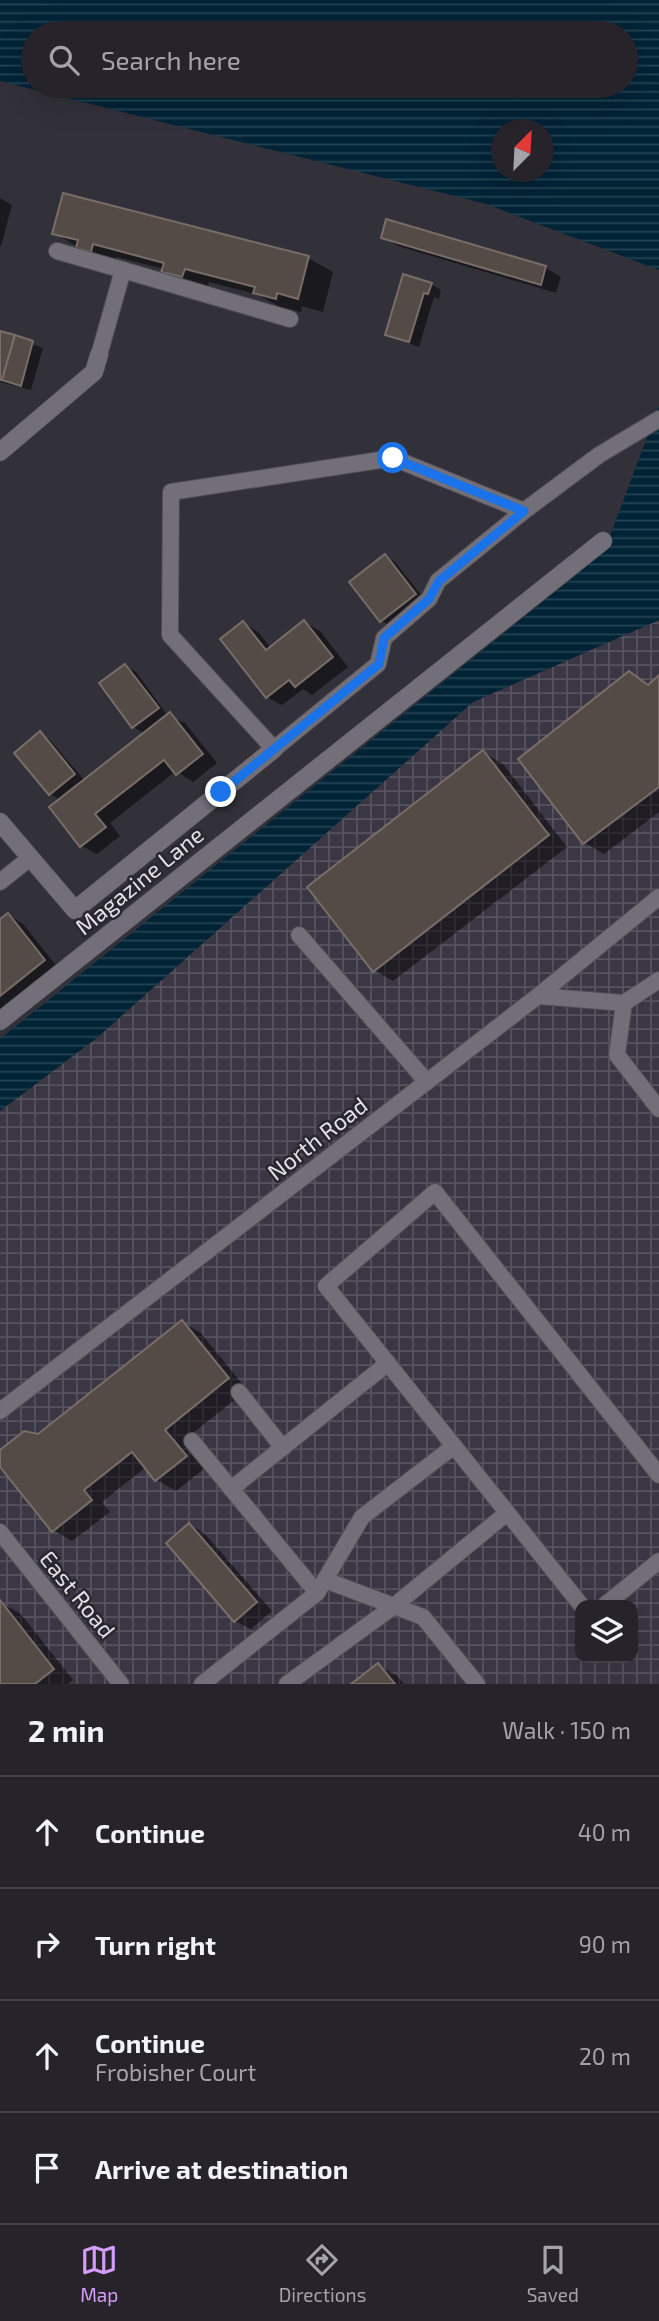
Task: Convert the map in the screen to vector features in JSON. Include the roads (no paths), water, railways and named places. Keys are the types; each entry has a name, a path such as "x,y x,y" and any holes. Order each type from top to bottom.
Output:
{"street":[{"path":"0,452 94,372 99,355"},
{"name":"Magazine Lane","path":"0,1021 603,541"},
{"path":"0,821 75,910 274,749"}],"lane":[{"path":"57,251 290,319"},
{"path":"99,355 124,270"},
{"path":"524,511 393,458 171,492 170,635 274,749 379,664 384,638 429,599 439,581 524,511 599,455 659,419"},
{"path":"0,882 30,858"},
{"name":"North Road","path":"0,1412 538,996 659,897"},
{"path":"299,934 427,1082"},
{"path":"538,996 624,1003 659,980"},
{"path":"624,1003 617,1055 659,1110"},
{"path":"577,1600 326,1286 435,1192 659,1475"},
{"path":"231,1489 388,1363"},
{"path":"239,1392 283,1448"},
{"path":"192,1440 231,1489 321,1586 394,1606 422,1617 477,1684"},
{"path":"202,1684 321,1586 362,1517 454,1446"},
{"path":"287,1684 394,1606 507,1513"},
{"name":"East Road","path":"0,1532 121,1684"},
{"path":"611,1600 659,1561"}],"water":[{"path":"0,0 659,0 659,270 486,204 67,98 638,98 638,21 21,21 21,86 0,81"},
{"path":"659,405 659,620 473,702 98,1037 0,1111 0,1039 576,575 607,544"}]}
